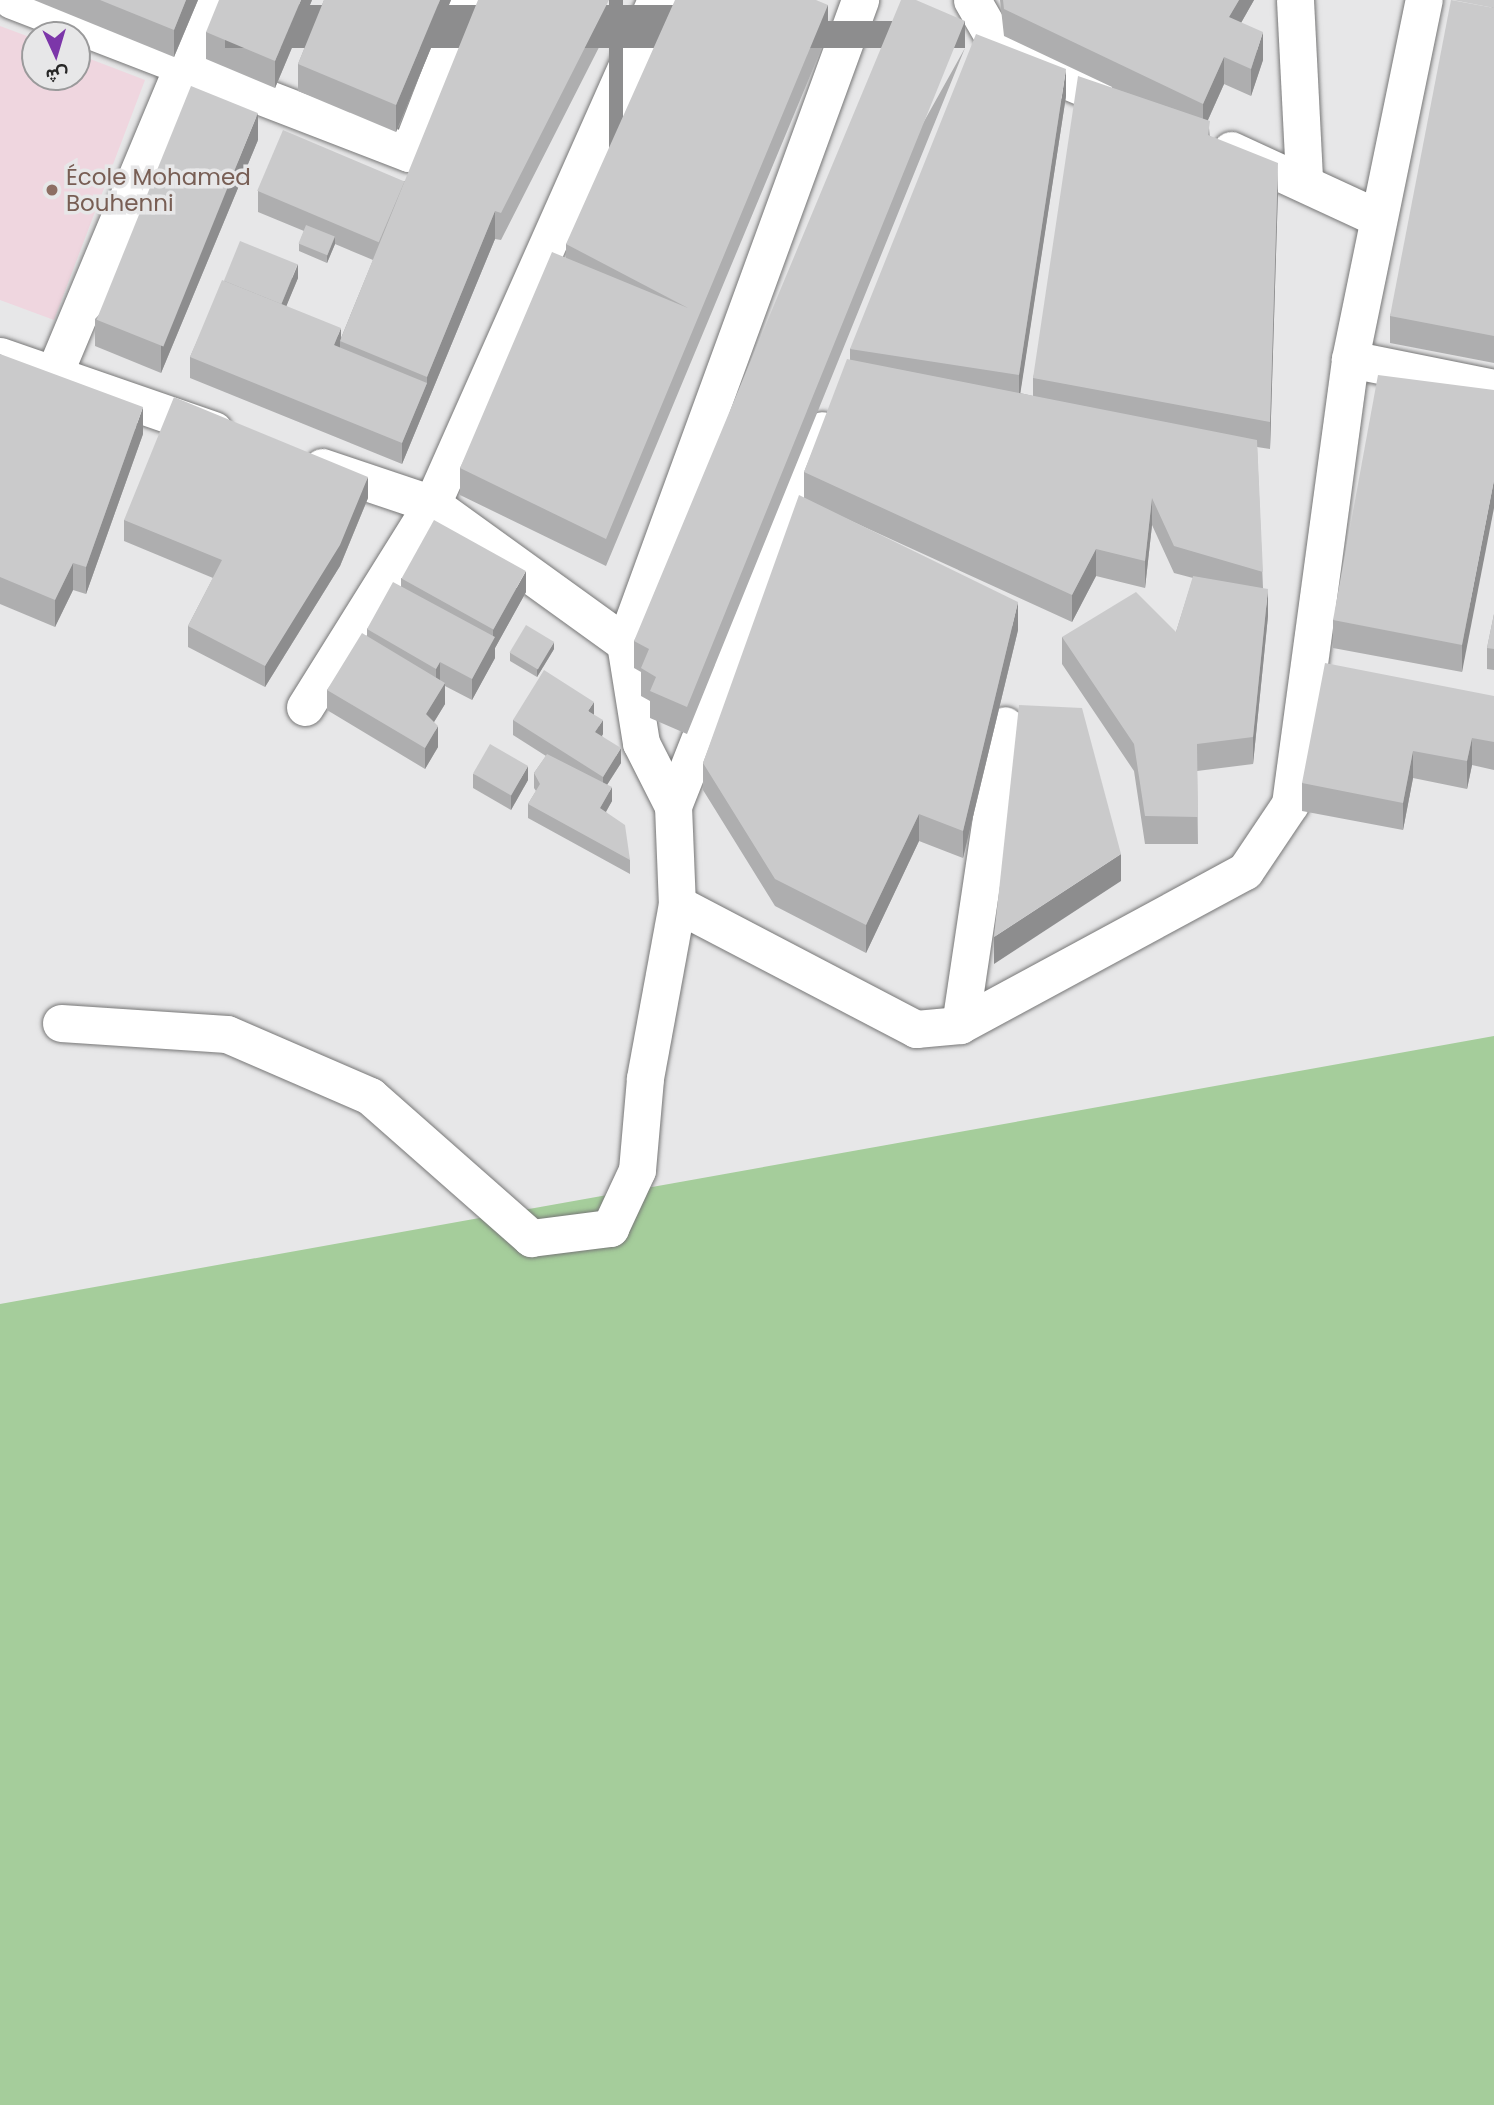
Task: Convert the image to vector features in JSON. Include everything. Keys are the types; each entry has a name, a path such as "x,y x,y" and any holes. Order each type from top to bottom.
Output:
{"street":[{"path":"12,0 409,153 468,0"},
{"path":"53,376 210,0"},
{"path":"305,707 432,504 656,0"},
{"path":"673,806 640,743 625,643 860,0"},
{"path":"972,0 1003,54 1153,117"},
{"path":"1295,0 1304,180"},
{"path":"677,904 916,1028 960,1026 1245,871 1290,804 1305,665 1350,359 1376,217 1424,0"},
{"path":"1204,138 1304,180 1376,217"},
{"path":"0,356 249,442"},
{"path":"1350,359 1494,388"},
{"path":"61,1023 227,1034 370,1096 531,1238 610,1227 637,1170 645,1078 677,904 673,806 838,392"},
{"path":"288,455 432,504 625,643"},
{"path":"1305,665 1346,673"},
{"path":"960,1026 1005,725"}],"shaded area":[{"name":"École Mohamed Bouhenni","path":"0,26 21,34 21,91 91,91 91,59 145,80 54,320 0,300"}],"green space":[{"path":"1494,1036 1494,2105 0,2105 0,1304"}],"building":[{"path":"100,0 186,0 174,30"},
{"path":"219,0 301,0 275,61 206,32"},
{"path":"324,0 440,0 396,105 298,64"},
{"path":"478,0 609,0 501,213 495,211 427,377 340,341"},
{"path":"675,0 816,0 828,5 606,539 460,468 552,252 688,308 566,244"},
{"path":"901,0 916,0 965,21 687,707 650,691 656,677 641,668 649,649 634,641"},
{"path":"1003,0 1239,0 1229,17 1263,32 1251,69 1224,57 1203,104 1004,9"},
{"path":"1451,0 1494,8 1494,336 1390,316"},
{"path":"1453,0 1494,0 1494,8"},
{"path":"976,34 1066,69 1019,375 850,349"},
{"path":"1078,76 1210,121 1208,135 1278,163 1270,422 1033,378"},
{"path":"191,86 258,113 163,347 97,320"},
{"path":"283,130 405,182 379,242 257,191"},
{"path":"306,225 335,237 327,255 299,244"},
{"path":"240,241 297,264 281,304 224,281"},
{"path":"222,280 341,328 334,345 427,383 402,443 190,357"},
{"path":"0,354 143,407 86,567 73,563 55,600 0,577"},
{"path":"847,359 1257,440 1263,572 1174,546 1152,498 1145,561 1096,549 1072,595 804,472"},
{"path":"1378,375 1494,390 1494,480 1462,645 1333,620"},
{"path":"174,397 368,477 340,545 265,666 188,626 222,560 124,520"},
{"path":"799,495 1018,602 963,831 919,814 866,925 775,879 703,763"},
{"path":"434,520 526,571 493,630 402,579"},
{"path":"1193,576 1268,589 1253,737 1197,744 1198,817 1145,816 1134,744 1062,637 1136,592 1176,632"},
{"path":"393,582 495,637 472,679 440,662 436,669 367,629"},
{"path":"1494,614 1494,649 1487,648"},
{"path":"526,625 554,642 538,669 510,652"},
{"path":"362,633 445,683 426,714 438,726 425,748 327,690"},
{"path":"1325,663 1494,696 1494,742 1472,738 1467,761 1413,751 1403,803 1302,783"},
{"path":"544,670 594,702 588,711 603,720 595,732 621,748 603,777 513,720"},
{"path":"1019,705 1082,708 1121,854 994,937"},
{"path":"490,744 528,766 511,795 473,773"},
{"path":"547,754 612,787 600,808 625,825 630,860 528,804 540,784 534,773"}],"place":[{"name":"École Mohamed Bouhenni","path":"52,190"}]}
